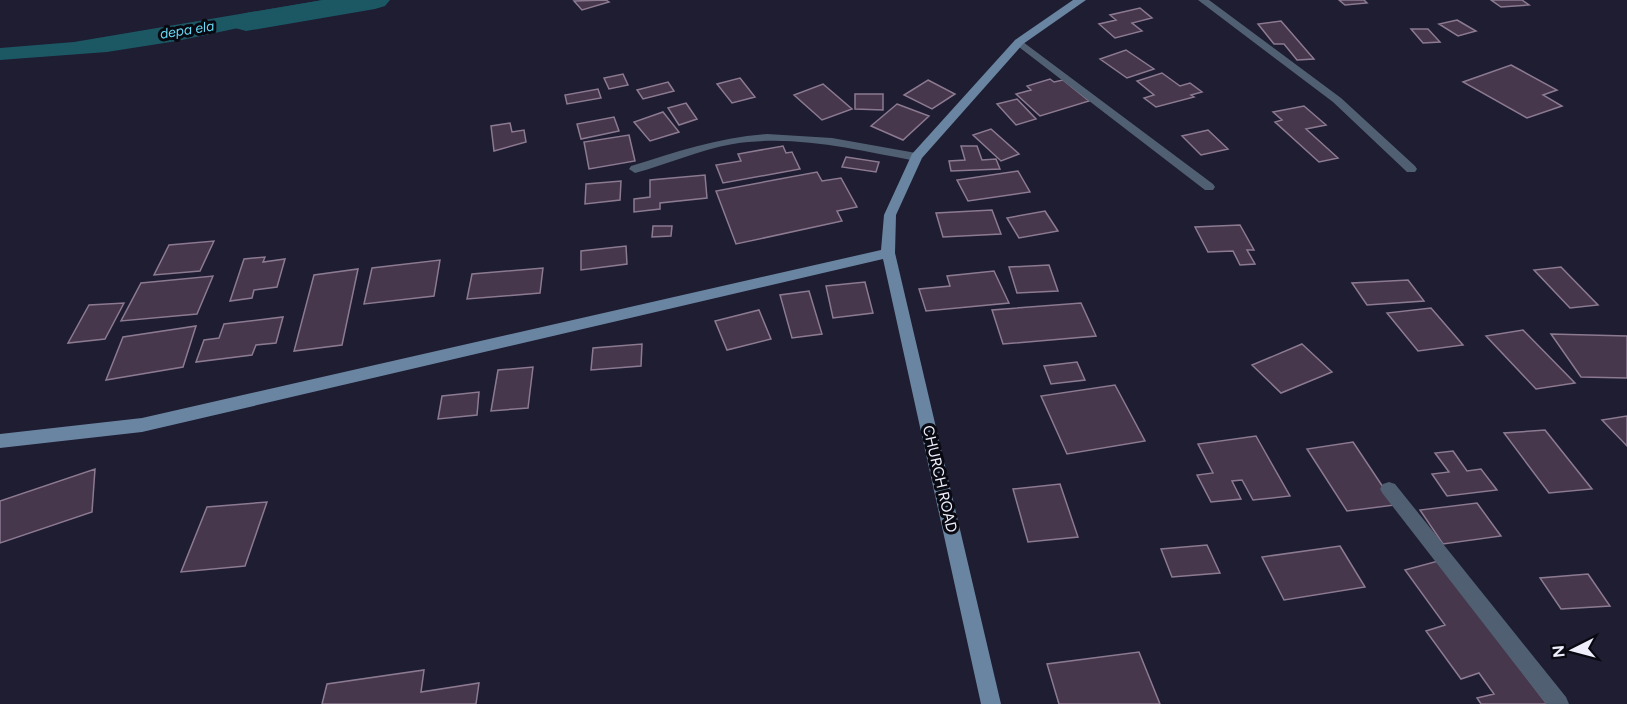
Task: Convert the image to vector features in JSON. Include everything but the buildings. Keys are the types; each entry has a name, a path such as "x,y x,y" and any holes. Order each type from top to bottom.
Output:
{"street":[{"name":"CHURCH ROAD","path":"991,704 888,254 890,215 916,157 1018,42 1071,5 1082,0"},
{"path":"1203,0 1338,100 1411,169"},
{"path":"1018,42 1209,187"},
{"path":"635,169 713,146 746,139 779,137 916,157"},
{"path":"0,441 142,425 888,254"},
{"path":"1389,489 1560,704"}],"water":[{"path":"323,0 370,0 177,41 107,52 0,60 0,48 74,42"}],"waterway":[{"name":"depa ela","path":"246,22 375,0"}]}
